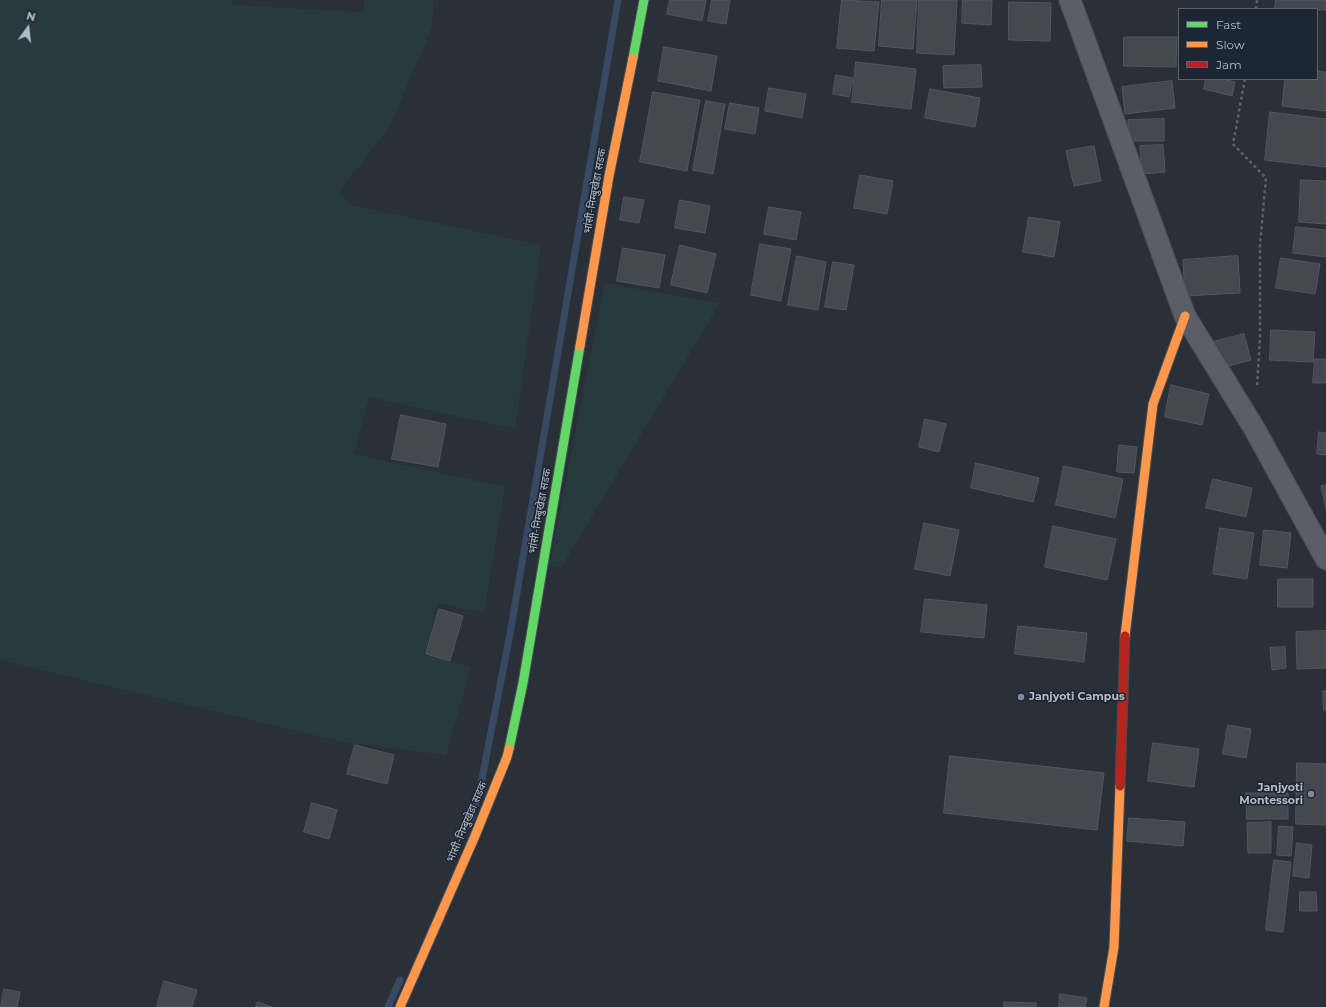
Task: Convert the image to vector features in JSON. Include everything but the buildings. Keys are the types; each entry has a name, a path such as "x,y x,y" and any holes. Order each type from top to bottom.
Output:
{"street":[{"name":"भांसी-निम्बुखेडा सडक","path":"400,1007 475,836 507,757 524,683 609,176 644,0"},
{"path":"1070,0 1185,316 1254,428 1326,559"},
{"path":"1104,1007 1114,947 1126,629 1153,404 1185,316"}],"path":[{"path":"1245,80 1233,144 1266,178 1260,244 1260,337 1257,390"}],"green space":[{"path":"0,0 231,0 232,5 363,12 364,0 434,0 432,28 389,127 339,193 351,205 541,245 515,429 369,397 354,454 505,487 484,613 438,603 424,655 471,667 446,755 343,742 0,660"},
{"path":"605,283 720,303 561,568 549,565"}],"waterway":[{"path":"468,826 479,794 510,634 618,0"},
{"path":"388,1007 400,980"}],"traffic: fast":[{"path":"633,58 644,0"},
{"path":"509,749 523,683 580,346"}],"traffic: slow":[{"path":"580,346 609,176 633,58"},
{"path":"1125,636 1153,404 1185,316"},
{"path":"400,1007 475,836 509,749"},
{"path":"1104,1007 1114,947 1120,786"}],"traffic: jam":[{"path":"1120,786 1125,636"}],"place":[{"name":"Janjyoti Campus","path":"1021,697"},
{"name":"Janjyoti Montessori","path":"1311,794"}]}
